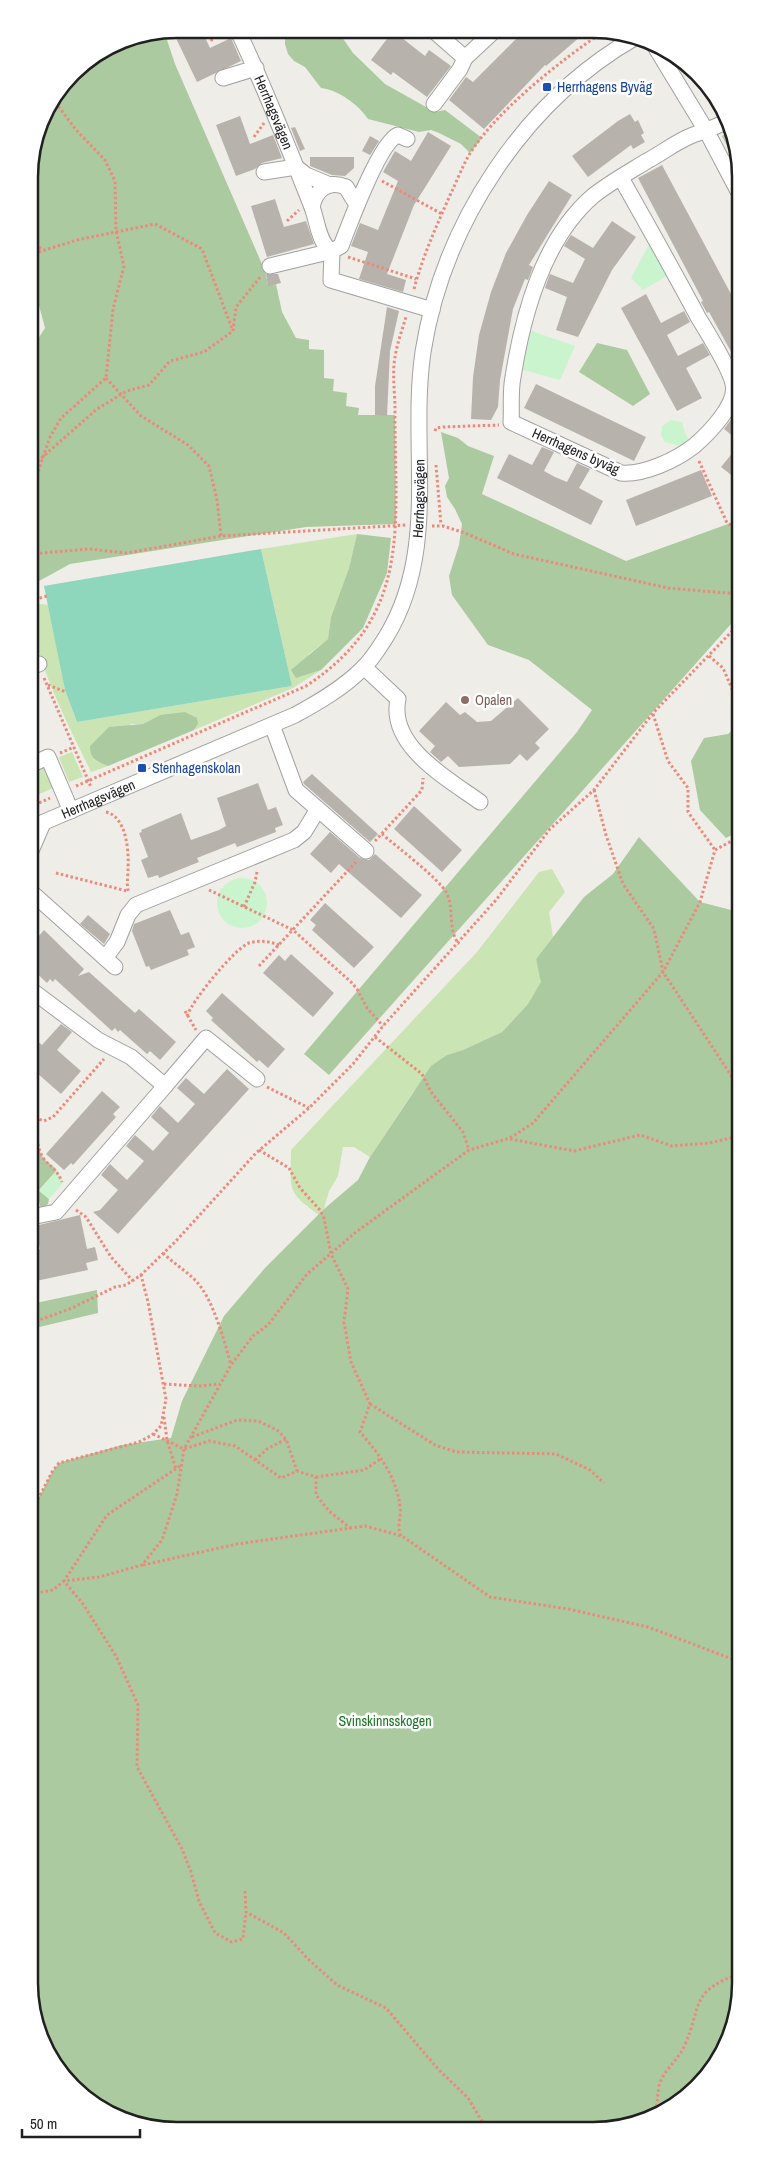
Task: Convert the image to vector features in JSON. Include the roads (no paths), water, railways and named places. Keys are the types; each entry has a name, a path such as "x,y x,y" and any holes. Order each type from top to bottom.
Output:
{"street":[{"path":"442,37 465,58"},
{"path":"434,104 460,69 465,58 487,37"},
{"name":"Herrhagsvägen","path":"241,38 256,68 296,167 323,242 327,249 332,251"},
{"name":"Herrhagsvägen","path":"38,825 272,726 325,698 364,668 392,626 408,590 417,555 420,526 419,392 424,351 432,310 466,221 487,182 531,123 568,86 628,42"},
{"path":"660,54 707,132 732,180"},
{"path":"223,78 256,68"},
{"path":"621,178 694,134 707,132 722,124"},
{"path":"268,269 332,251 341,246 371,175 393,136 398,135 407,139"},
{"path":"264,172 296,167 306,175 351,192 357,206"},
{"path":"312,208 322,187 335,185 360,176 371,175"},
{"name":"Herrhagens byväg","path":"732,381 709,335 621,178 593,196 561,233 544,265 529,304 512,378 511,422 621,473 634,474 683,454 721,418 732,399"},
{"path":"332,251 330,280 432,310"},
{"path":"364,668 398,699 395,712 400,729 408,741 441,774 480,802"},
{"path":"272,726 296,790 366,851"},
{"path":"38,762 48,757 71,811"},
{"path":"38,898 110,962 128,915 136,904 294,840 304,832 318,809"},
{"path":"38,995 98,1040 131,1057 165,1086"},
{"path":"37,1216 56,1212 206,1038 257,1079"}],"place":[{"name":"Herrhagens Byväg","path":"547,87"},
{"name":"Opalen","path":"465,700"},
{"name":"Stenhagenskolan","path":"142,768"}],"park label":[{"name":"Svinskinnsskogen","path":"385,1721"}]}
